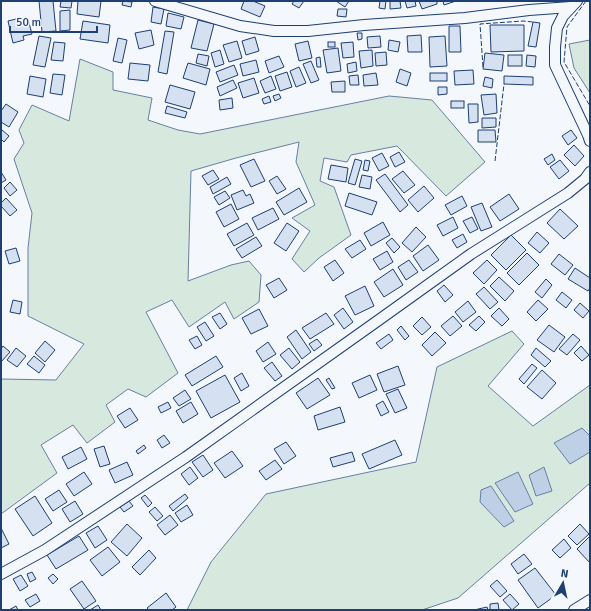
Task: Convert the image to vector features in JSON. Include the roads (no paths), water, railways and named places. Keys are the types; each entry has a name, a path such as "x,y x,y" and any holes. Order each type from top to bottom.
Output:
{"street":[{"path":"155,1 240,26 274,31 308,31 364,25 465,18 574,4"},
{"path":"574,4 563,16 558,28 555,47 555,65 590,141"},
{"path":"1,574 45,550 186,457 470,254 568,193 585,179 590,172"},
{"path":"574,610 590,600"}],"water":[{"path":"582,428 590,436 590,452 570,464 554,443"},
{"path":"544,467 552,491 536,496 529,475"},
{"path":"518,472 533,504 515,512 495,483"},
{"path":"491,486 514,521 504,527 480,502 481,490"}]}
